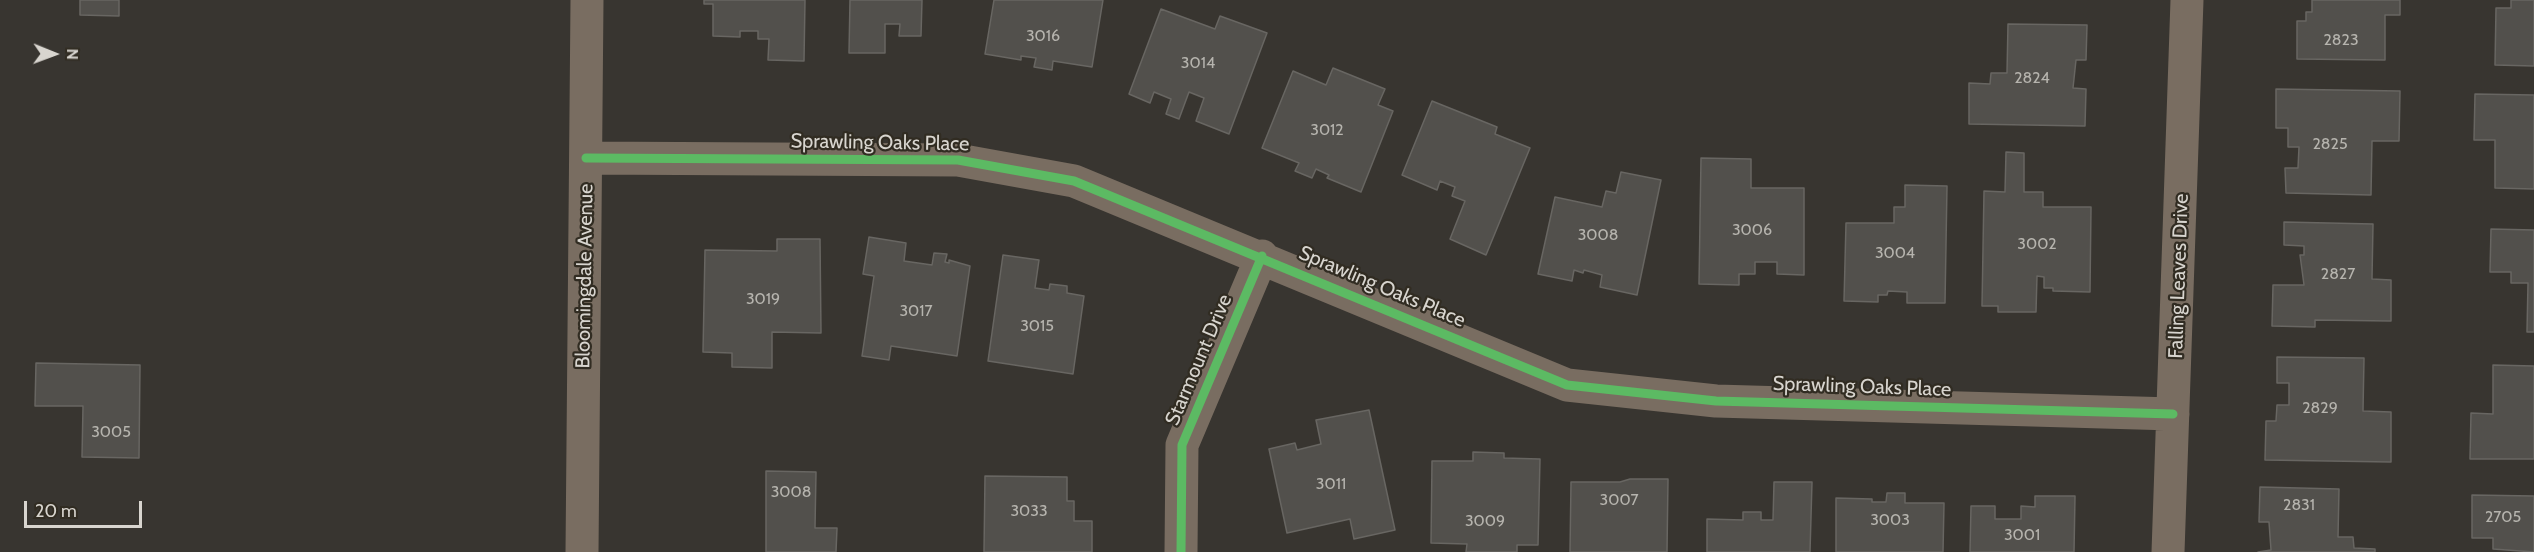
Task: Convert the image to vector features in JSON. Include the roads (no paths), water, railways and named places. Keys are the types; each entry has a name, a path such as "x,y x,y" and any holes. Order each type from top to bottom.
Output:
{"street":[{"name":"Bloomingdale Avenue","path":"582,552 587,0"},
{"name":"Falling Leaves Drive","path":"2168,552 2187,0"},
{"name":"Sprawling Oaks Place","path":"586,158 958,159 1074,181 1262,256 1567,385 1716,401 2173,414"},
{"name":"Starmount Drive","path":"1181,552 1182,445 1262,256"}]}
